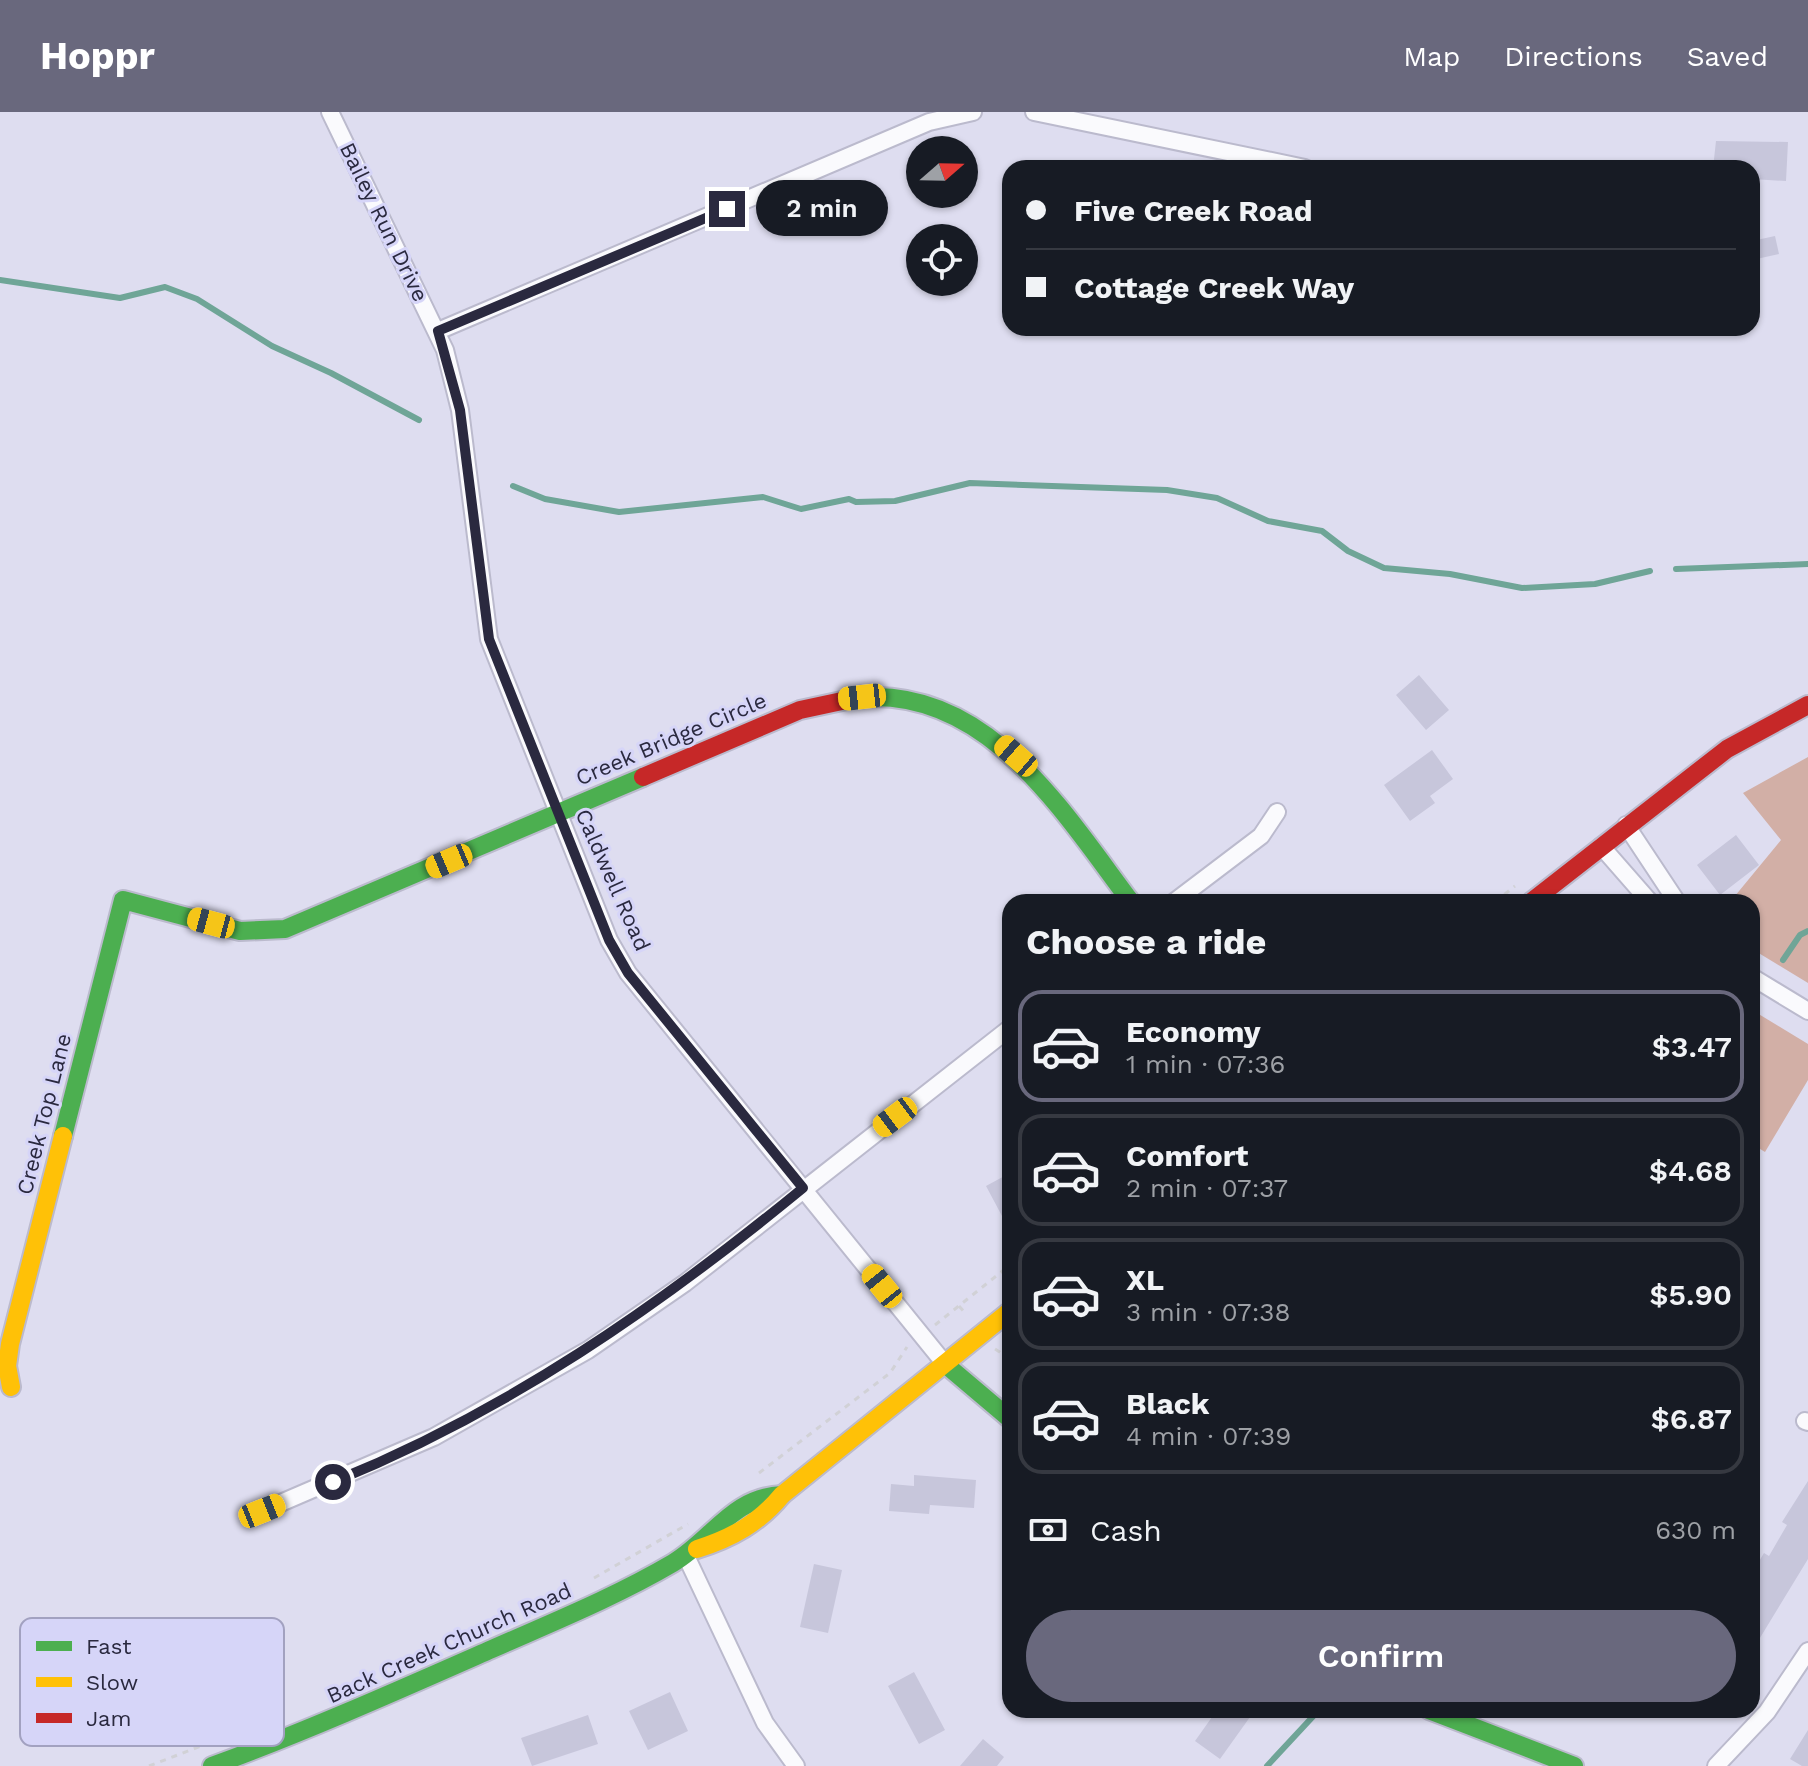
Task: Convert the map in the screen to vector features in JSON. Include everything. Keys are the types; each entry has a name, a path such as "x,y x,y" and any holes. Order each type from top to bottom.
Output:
{"street":[{"name":"Bailey Run Drive","path":"330,112 438,331"},
{"path":"438,331 929,122 973,112"},
{"path":"1034,112 1266,160"},
{"name":"Caldwell Road","path":"438,331 460,410 489,639 617,957 945,1364 1002,1412"},
{"name":"Creek Bridge Circle","path":"123,900 240,931 285,929 811,707 862,697 905,699 965,719 1016,756 1125,894"},
{"path":"1541,894 1727,749 1808,705"},
{"path":"1185,894 1261,836 1277,812"},
{"path":"1626,825 1672,894"},
{"path":"1601,846 1643,894"},
{"name":"Creek Top Lane","path":"11,1387 7,1366 10,1344 123,900"},
{"path":"1760,982 1808,1011"},
{"path":"262,1511 434,1437 538,1381 673,1292 1002,1034"},
{"name":"Back Creek Church Road","path":"284,1739 493,1651 636,1585 692,1552 722,1521 759,1496 782,1495 1002,1318"},
{"path":"692,1552 765,1723 796,1766"},
{"path":"1716,1766 1767,1712 1808,1651"},
{"path":"1450,1718 1574,1766"},
{"name":"Back Creek Church Road","path":"212,1766 266,1746"}],"path":[{"path":"942,1320 1002,1271"},
{"path":"959,1306 966,1314"},
{"path":"754,1477 890,1373 904,1350 913,1342"},
{"path":"995,1349 1002,1353"},
{"path":"584,1584 693,1521"},
{"path":"149,1766 203,1746"}],"shaded area":[{"path":"1808,757 1808,983 1760,954 1760,894 1737,894 1781,840 1743,793"},
{"path":"1760,1015 1808,1044 1808,1080 1765,1152 1760,1149"}],"building":[{"path":"1716,141 1788,142 1786,181 1760,179 1760,160 1714,160"},
{"path":"1775,236 1779,254 1760,258 1760,239"},
{"path":"1419,675 1449,710 1426,730 1396,695"},
{"path":"1432,750 1453,779 1430,796 1435,803 1410,821 1384,785"},
{"path":"1736,835 1759,865 1719,894 1697,865"},
{"path":"1002,1177 1002,1216 986,1186"},
{"path":"914,1475 976,1480 974,1508 930,1505 929,1514 889,1511 891,1484 914,1486"},
{"path":"1808,1481 1808,1559 1760,1638 1760,1560 1764,1553 1769,1556 1787,1525 1782,1522"},
{"path":"814,1564 842,1570 828,1633 800,1627"},
{"path":"914,1672 945,1730 919,1744 888,1686"},
{"path":"670,1692 688,1731 648,1750 629,1711"},
{"path":"588,1715 598,1744 532,1766 521,1738"},
{"path":"1211,1718 1249,1718 1220,1759 1195,1741"},
{"path":"1808,1730 1808,1766 1802,1766 1790,1759"},
{"path":"983,1739 1004,1757 997,1766 960,1766"}],"waterway":[{"path":"0,280 120,298 165,287 197,299 272,346 331,373 419,420"},
{"path":"513,486 545,499 619,512 763,497 801,509 849,499 856,502 895,501 970,483 1167,490 1217,498 1268,521 1322,531 1348,551 1384,568 1450,574 1522,588 1595,584 1650,571"},
{"path":"1676,569 1808,564"},
{"path":"1783,960 1800,935 1808,931"},
{"path":"1267,1766 1312,1718"}],"traffic: fast":[{"path":"856,698 902,699 944,711 982,733 1017,761 1048,794 1125,894"},
{"path":"63,1136 123,900 240,931 285,929 643,777"},
{"path":"945,1364 1002,1412"},
{"path":"284,1739 606,1598 673,1563 736,1511 750,1503 782,1495"},
{"path":"1450,1718 1574,1766"},
{"path":"212,1766 265,1746"}],"traffic: slow":[{"path":"11,1387 7,1366 10,1344 63,1136"},
{"path":"697,1549 722,1540 754,1521 1002,1317"}],"traffic: jam":[{"path":"643,777 800,710 856,698"},
{"path":"1541,894 1727,749 1808,705"}],"route":[{"path":"333,1482 434,1437 512,1396 588,1350 685,1283 803,1188 628,973 609,940 489,639 460,410 452,370 438,331 727,209"}]}
